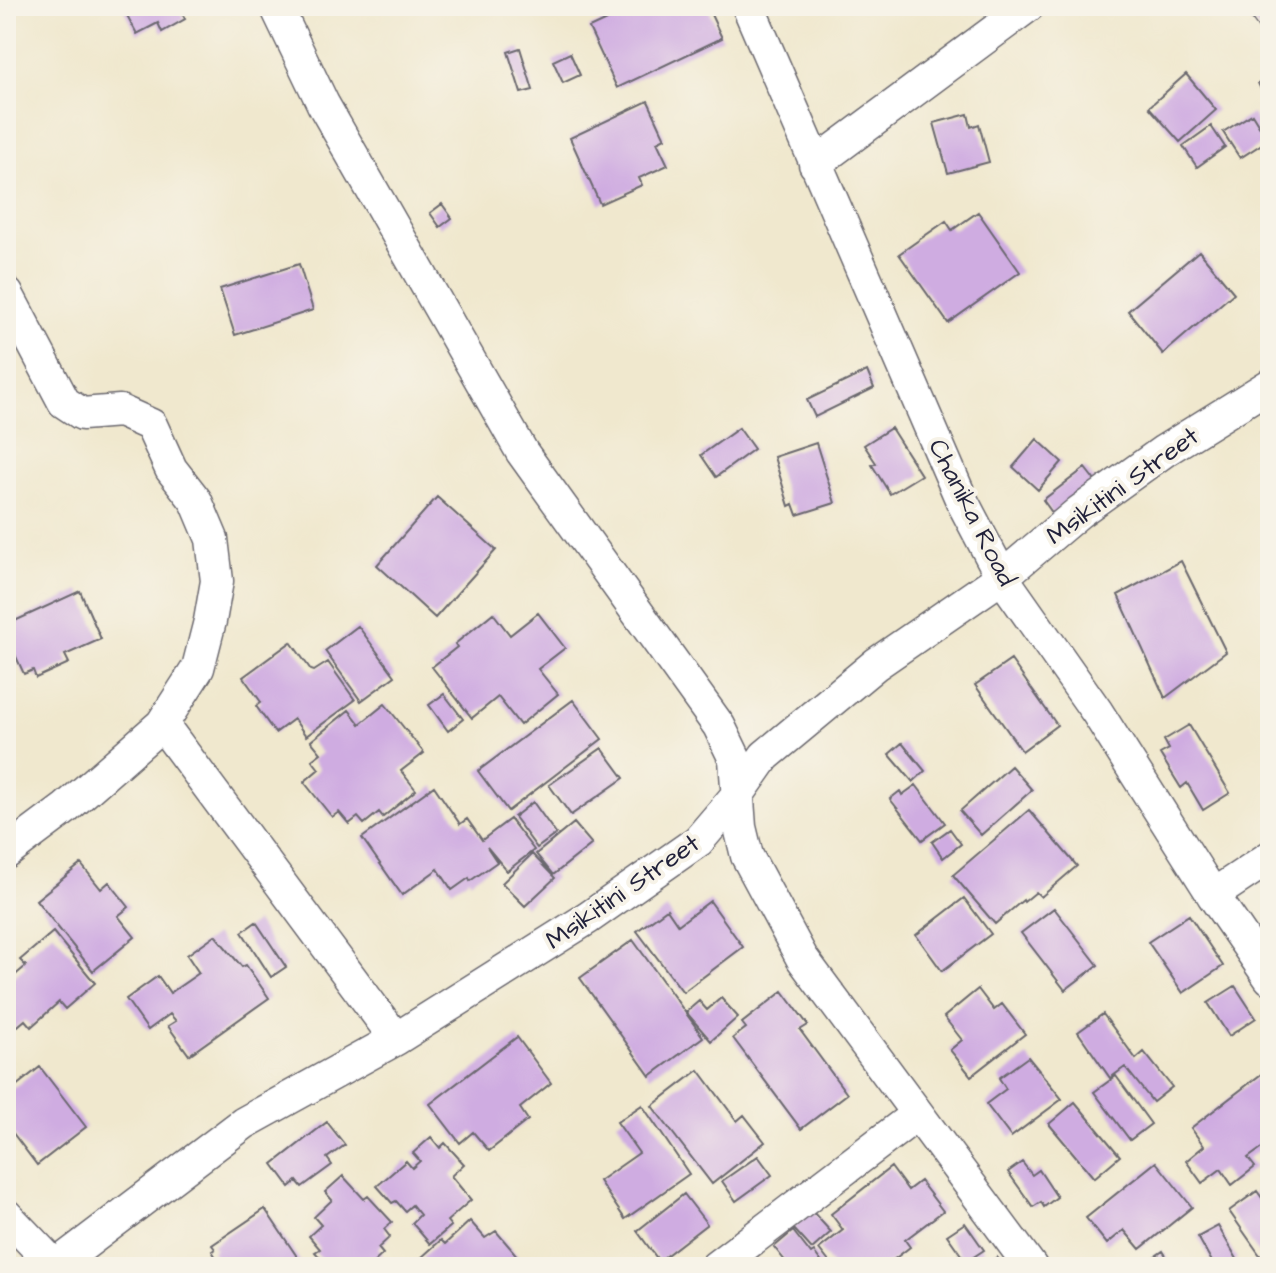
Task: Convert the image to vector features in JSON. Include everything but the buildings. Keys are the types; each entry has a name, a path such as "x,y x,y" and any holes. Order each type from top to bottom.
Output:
{"street":[{"path":"276,6 323,104 522,452 719,726 735,759 740,827 747,856 802,958 1031,1267"},
{"name":"Chanika Road","path":"748,6 962,501 1002,577 1097,712 1213,895 1270,978"},
{"path":"815,164 1028,6"},
{"path":"6,853 66,808 162,724 198,668 217,581 212,539 196,501 171,469 151,425 120,411 82,414 64,402 7,294"},
{"name":"Msikitini Street","path":"55,1267 244,1123 396,1039 588,918 698,841 739,793 765,756 876,664 1002,577 1079,512 1164,451 1270,385"},
{"path":"162,724 396,1039"},
{"path":"1213,895 1270,857"},
{"path":"716,1267 916,1115"},
{"path":"6,1215 55,1267"}]}
